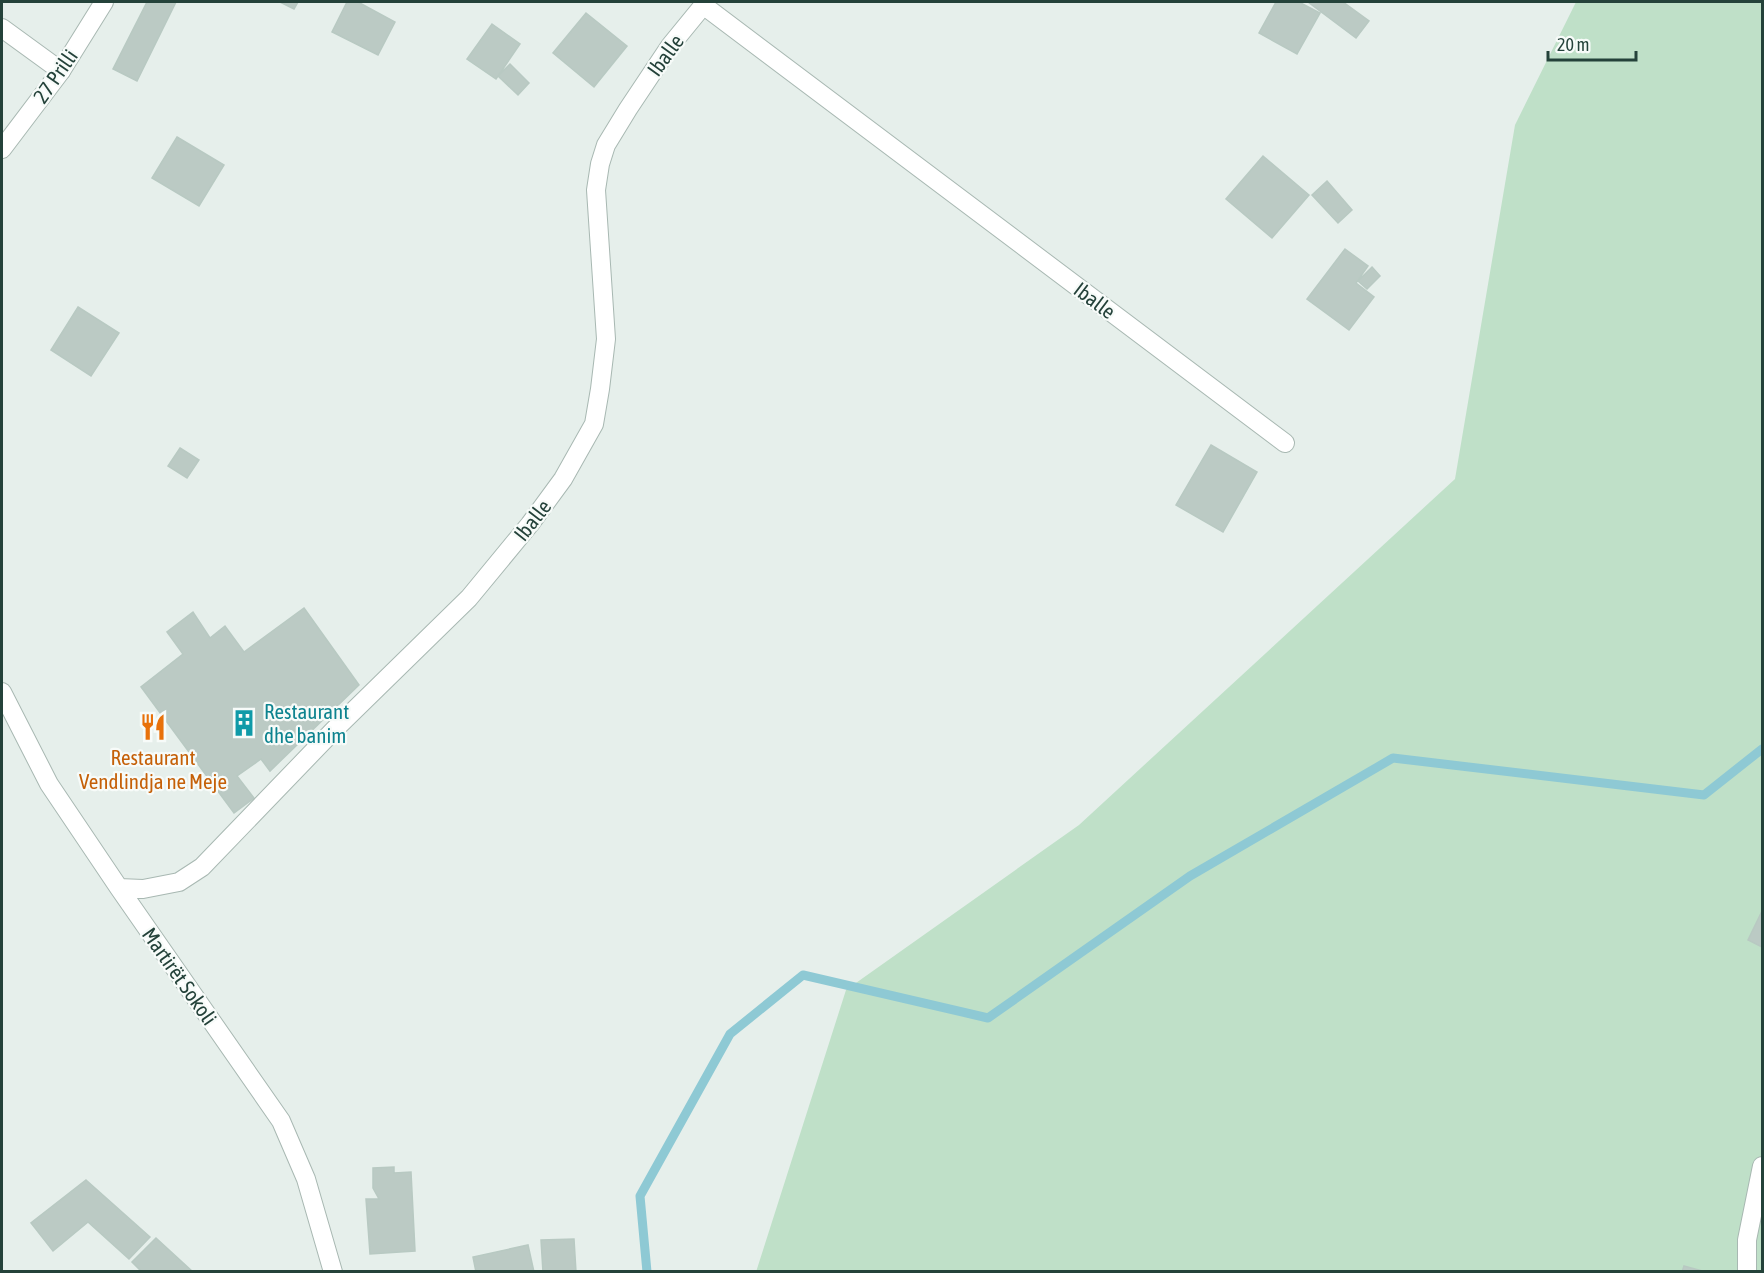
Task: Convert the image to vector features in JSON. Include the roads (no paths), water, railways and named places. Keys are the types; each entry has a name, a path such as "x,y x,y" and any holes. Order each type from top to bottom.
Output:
{"street":[{"name":"27 Prilli","path":"2,149 61,71 104,2"},
{"name":"Iballe","path":"119,888 143,888 179,882 202,867 333,731 469,598 530,524 563,479 594,424 606,339 596,190 600,164 606,145 628,109 670,46 705,3 1285,443"},
{"path":"2,28 61,71"},
{"name":"Martirët Sokoli","path":"2,692 49,784 281,1121 306,1179 333,1272"},
{"path":"1747,1272 1746,1240 1762,1166"}],"waterway":[{"path":"647,1272 640,1196 730,1034 803,975 988,1018 1190,876 1393,758 1704,795 1762,749"}],"place":[{"name":"Restaurant dhe banim","path":"244,723"},
{"name":"Restaurant Vendlindja ne Meje","path":"153,727"}]}
